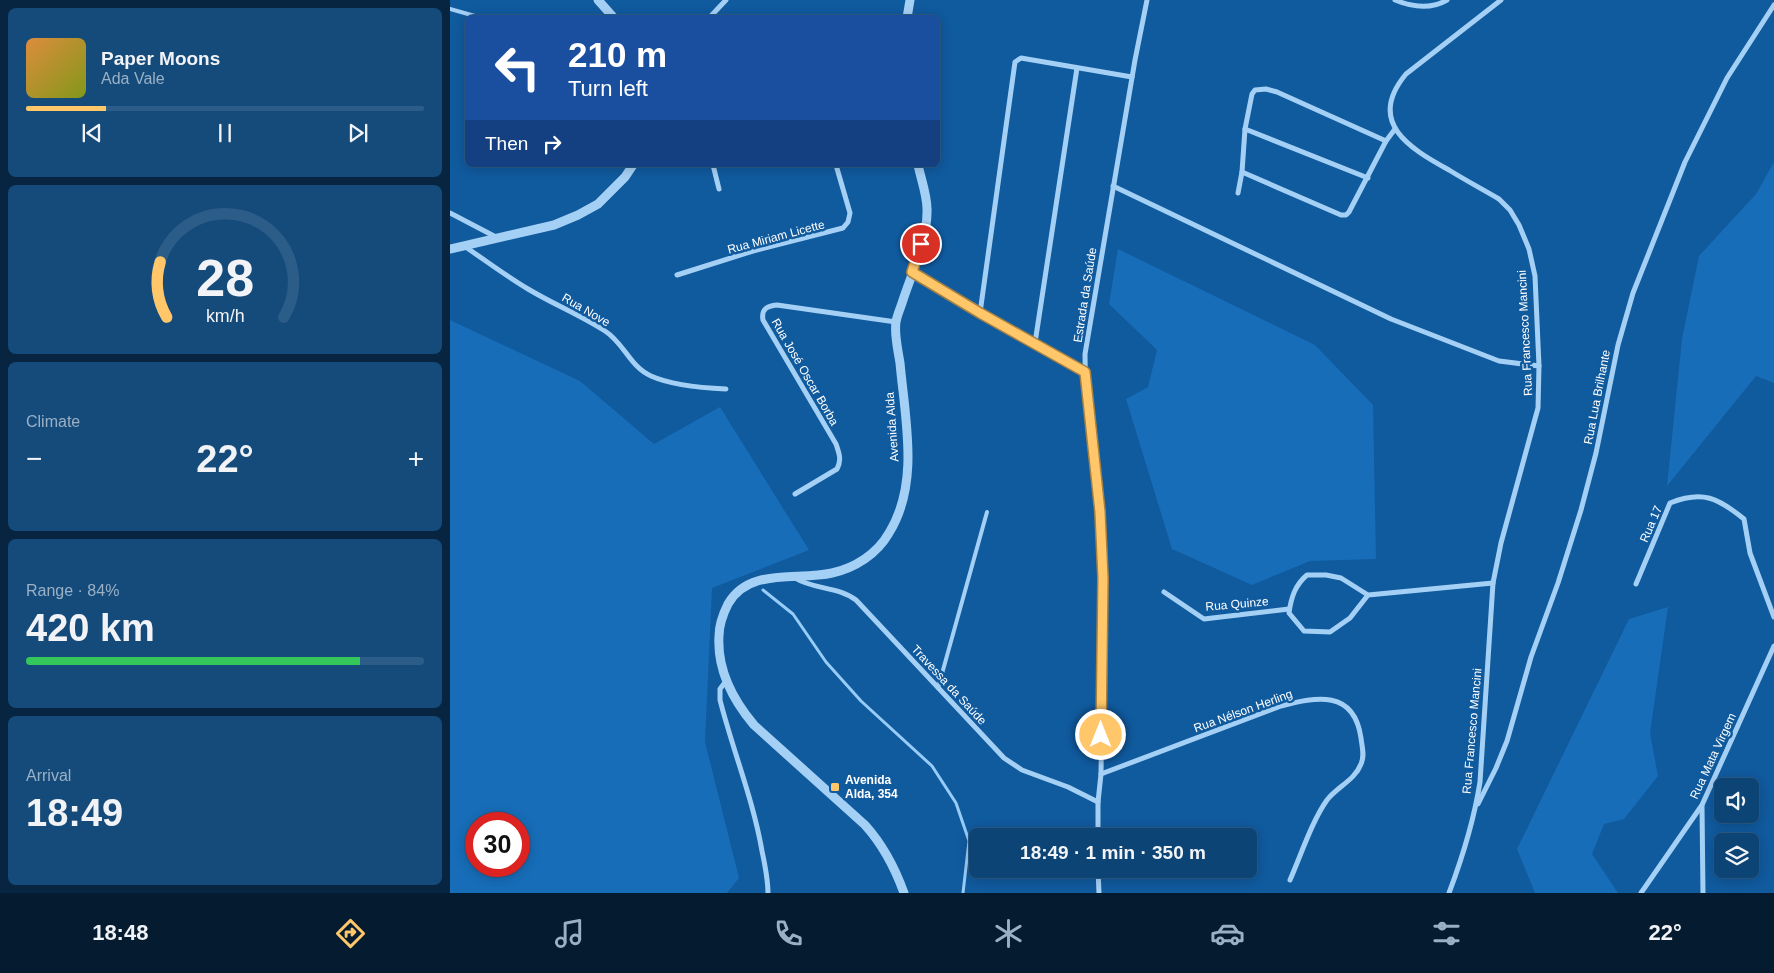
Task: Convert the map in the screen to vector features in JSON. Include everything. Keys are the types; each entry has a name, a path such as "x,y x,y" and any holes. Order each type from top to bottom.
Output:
{"street":[{"path":"598,0 611,15"},
{"path":"712,15 726,0"},
{"path":"908,15 910,0"},
{"name":"Estrada da Saúde","path":"1098,828 1101,774 1103,578 1100,512 1085,372 1085,354 1147,0"},
{"path":"1395,0 1410,6 1426,7 1447,0"},
{"path":"1242,172 1341,215 1346,215 1368,178 1386,141 1395,129 1390,101 1395,87 1406,74 1501,0"},
{"name":"Rua Lua Brilhante","path":"1476,808 1507,741 1531,658 1582,510 1596,453 1618,345 1633,293 1685,162 1727,78 1774,5"},
{"path":"980,313 1015,62 1021,58 1132,77"},
{"path":"1035,344 1077,68"},
{"path":"1238,193 1242,172 1245,129 1252,94 1255,90 1266,89 1386,141"},
{"path":"1245,129 1368,178"},
{"name":"Rua Francesco Mancini","path":"1395,129 1416,152 1499,199 1510,210 1519,225 1529,249 1534,276 1539,366 1538,408 1501,543 1493,583 1484,735 1476,808 1463,855 1449,893"},
{"path":"450,249 554,225 598,204 625,177 632,167"},
{"path":"714,167 719,188"},
{"name":"Rua Miriam Licette","path":"677,275 753,251 842,228 848,222 850,213 837,167"},
{"name":"Avenida Alda","path":"904,893 891,862 878,839 865,825 754,725 736,701 726,681 718,644 719,628 724,611 734,595 743,586 756,581 832,573 863,560 876,550 889,533 902,507 907,480 908,448 896,322 926,227 927,208 918,167"},
{"path":"1113,186 1390,319 1499,361 1539,366"},
{"path":"450,213 496,237"},
{"name":"Rua Nove","path":"464,246 527,288 606,332 619,343 637,368 649,376 711,389 726,389"},
{"path":"912,272 1085,372"},
{"name":"Rua José Oscar Borba","path":"795,494 837,468 840,463 840,455 836,444 763,320 762,314 764,309 777,305 896,322"},
{"name":"Rua 17","path":"1636,584 1670,503 1688,496 1707,497 1725,504 1744,519 1750,553 1774,617"},
{"path":"1368,596 1350,618 1330,632 1304,631 1288,614 1298,582 1307,575 1326,575 1342,578 1368,596 1493,583"},
{"name":"Travessa da Saúde","path":"791,576 800,582 848,594 1004,758 1022,770 1068,787 1098,802"},
{"name":"Rua Quinze","path":"1164,592 1204,619 1289,609"},
{"name":"Rua Mata Virgem","path":"1641,893 1702,805 1774,646"},
{"path":"726,681 720,689 720,700 741,767 759,836 768,893"},
{"name":"Rua Nélson Herling","path":"1101,774 1281,706 1309,699 1330,699 1345,706 1354,717 1360,732 1363,754 1362,763 1357,772 1328,798 1320,811 1290,880"},
{"path":"1702,805 1703,893"},
{"path":"1098,878 1098,893"}],"lane":[{"path":"450,9 471,15"},
{"path":"938,688 987,512"}],"shaded area":[{"path":"1774,162 1774,383 1756,376 1667,486 1682,339 1699,256 1756,194"},
{"path":"1118,249 1315,345 1373,405 1376,559 1310,561 1252,585 1172,549 1126,399 1148,387 1157,350 1109,304"},
{"path":"450,320 580,381 654,444 720,407 809,550 712,588 705,742 739,878 727,893 450,893"},
{"path":"1668,607 1650,733 1658,776 1624,819 1604,824 1592,854 1618,893 1535,893 1517,849 1629,619"}],"waterway":[{"path":"763,590 793,614 826,662 861,701 932,766 956,803 969,841 963,893"}],"place":[{"name":"Avenida Alda, 354","path":"835,787"}],"route":[{"path":"921,244 912,272 1085,372 1100,512 1103,578 1101,735"}]}
